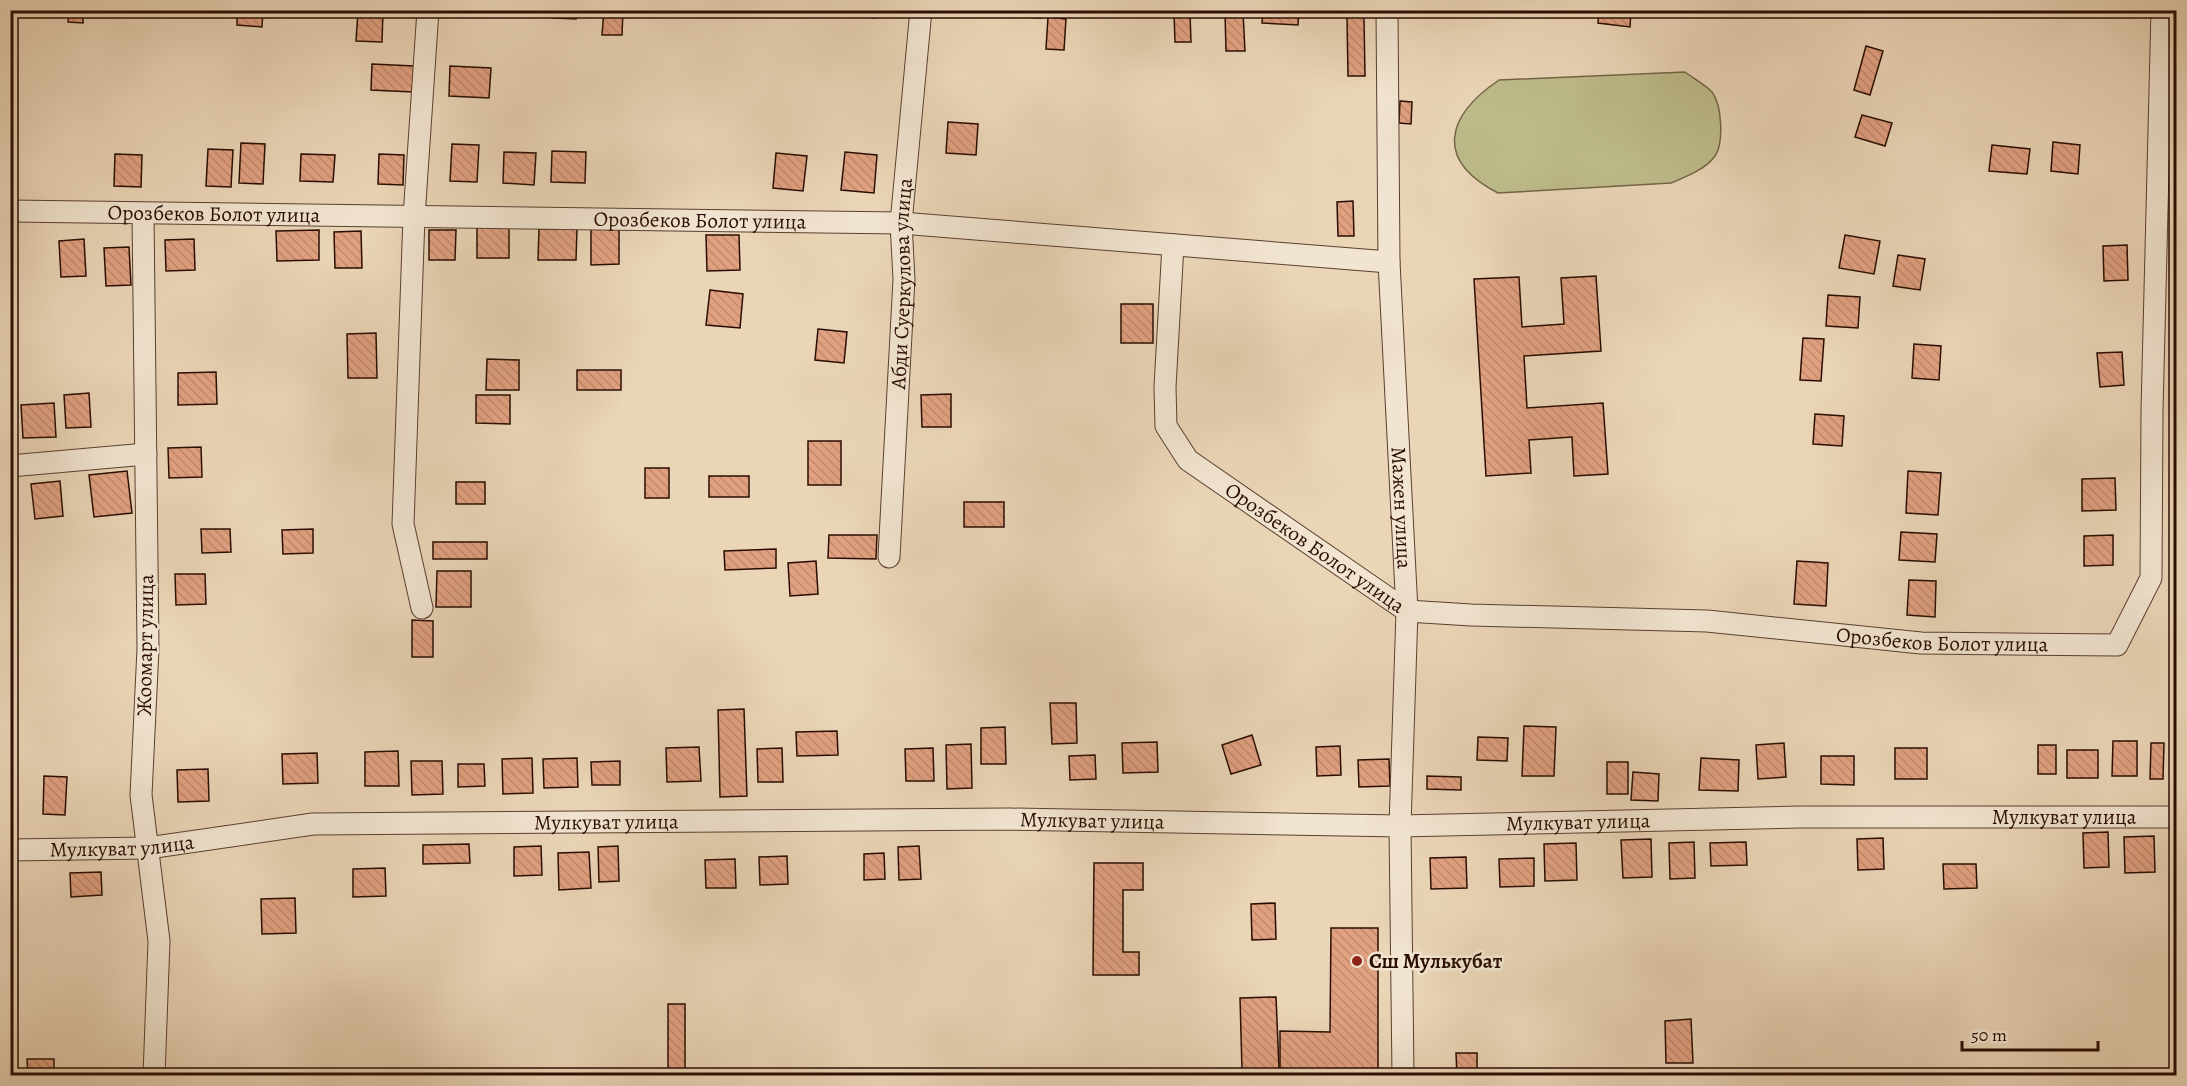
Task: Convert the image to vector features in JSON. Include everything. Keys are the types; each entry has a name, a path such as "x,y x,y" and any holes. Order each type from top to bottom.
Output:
{"street":[{"path":"422,608 403,524 414,217 428,10"},
{"name":"Абди Суеркулова улица","path":"889,557 904,279 901,223 921,10"},
{"name":"Мажен улица","path":"1387,10 1389,262 1407,611 1400,826 1403,1076"},
{"name":"Орозбеков Болот улица","path":"1173,245 1165,416 1166,426 1179,449 1188,460 1407,611 1471,615 1707,621 1921,643 2116,645 2151,578 2152,411 2162,10"},
{"name":"Орозбеков Болот улица","path":"10,212 901,223 1389,262"},
{"name":"Жоомарт улица","path":"143,214 148,649 141,795 159,941 154,1076"},
{"path":"10,466 146,454"},
{"name":"Мулкуват улица","path":"10,850 148,848 313,824 1009,819 1400,826 1800,818 2176,817"}],"shaded area":[{"path":"1685,72 1709,89 1715,98 1720,115 1720,142 1711,161 1671,183 1498,193 1477,180 1464,166 1456,152 1455,138 1459,123 1467,108 1499,80"}],"building":[{"path":"69,10 83,10 83,23 68,22"},
{"path":"237,10 263,10 262,27 237,25"},
{"path":"445,10 483,10 483,13"},
{"path":"554,10 577,10 576,19 553,18"},
{"path":"604,10 623,10 622,35 602,35"},
{"path":"668,10 698,10 697,13"},
{"path":"785,10 812,10 812,14 784,13"},
{"path":"843,10 876,10 876,18 843,16"},
{"path":"878,10 902,10 901,17 878,15"},
{"path":"1007,10 1041,10 1041,18 1007,16"},
{"path":"1263,10 1299,10 1298,25 1262,23"},
{"path":"1599,10 1631,10 1630,27 1598,23"},
{"path":"358,11 383,12 382,42 356,41"},
{"path":"1243,12 1245,51 1226,51 1225,13"},
{"path":"1174,13 1190,13 1191,42 1175,42"},
{"path":"1048,17 1066,19 1064,50 1046,49"},
{"path":"1347,17 1364,17 1365,76 1348,76"},
{"path":"1866,46 1883,51 1870,95 1854,90"},
{"path":"372,64 414,66 413,92 371,90"},
{"path":"450,66 491,68 489,98 449,96"},
{"path":"1400,101 1412,102 1411,124 1399,123"},
{"path":"1862,115 1892,123 1885,146 1855,137"},
{"path":"948,122 978,124 976,155 946,153"},
{"path":"2053,142 2080,145 2078,174 2051,171"},
{"path":"241,143 265,144 263,184 239,183"},
{"path":"452,144 479,145 477,182 450,181"},
{"path":"1992,145 2030,149 2027,174 1989,171"},
{"path":"208,149 233,150 231,187 206,186"},
{"path":"552,151 586,152 585,183 551,182"},
{"path":"504,152 536,153 534,185 503,183"},
{"path":"845,152 877,155 874,193 841,190"},
{"path":"776,153 807,156 803,191 773,188"},
{"path":"115,154 142,155 141,187 114,186"},
{"path":"301,154 335,155 333,182 300,181"},
{"path":"379,154 404,155 403,185 378,184"},
{"path":"1353,201 1354,236 1338,236 1337,202"},
{"path":"477,227 509,227 509,258 477,258"},
{"path":"539,229 577,229 576,260 538,260"},
{"path":"591,229 619,229 619,264 591,265"},
{"path":"319,230 319,260 277,261 276,231"},
{"path":"429,230 456,230 455,260 429,260"},
{"path":"361,231 362,268 335,268 334,232"},
{"path":"706,235 739,235 740,270 707,271"},
{"path":"1845,235 1880,241 1874,274 1839,268"},
{"path":"84,239 86,276 61,277 59,241"},
{"path":"194,239 195,270 166,271 165,240"},
{"path":"2127,245 2128,280 2104,281 2103,246"},
{"path":"129,247 131,285 106,286 104,248"},
{"path":"1898,255 1925,259 1920,290 1893,286"},
{"path":"1596,276 1601,351 1524,356 1527,408 1603,403 1608,474 1574,476 1572,437 1529,440 1531,473 1486,476 1474,279 1519,277 1522,327 1564,324 1561,278"},
{"path":"710,290 743,294 740,328 706,325"},
{"path":"1828,295 1860,297 1858,328 1826,326"},
{"path":"1121,304 1153,304 1153,343 1121,343"},
{"path":"818,329 847,332 844,363 815,360"},
{"path":"376,333 377,378 348,378 347,334"},
{"path":"1803,338 1824,339 1821,381 1800,380"},
{"path":"1914,344 1941,346 1939,380 1912,378"},
{"path":"2122,352 2124,385 2100,387 2097,353"},
{"path":"487,359 519,360 519,390 486,390"},
{"path":"577,370 621,370 621,390 577,390"},
{"path":"216,372 217,404 178,405 178,373"},
{"path":"89,393 91,427 66,428 64,395"},
{"path":"951,394 951,427 922,427 921,395"},
{"path":"476,395 510,395 510,424 476,423"},
{"path":"54,403 56,437 23,438 21,405"},
{"path":"1815,414 1844,416 1842,446 1813,444"},
{"path":"808,441 841,441 841,485 808,485"},
{"path":"201,447 202,477 169,478 168,448"},
{"path":"645,468 669,468 669,498 645,498"},
{"path":"127,471 132,513 94,517 89,475"},
{"path":"1908,471 1941,473 1938,515 1906,513"},
{"path":"709,476 749,476 749,497 709,497"},
{"path":"2115,478 2116,510 2082,511 2082,479"},
{"path":"60,481 63,516 35,519 31,484"},
{"path":"456,482 485,482 485,504 456,504"},
{"path":"964,502 1004,502 1004,527 964,527"},
{"path":"201,529 230,529 231,552 202,553"},
{"path":"313,529 313,553 283,554 282,530"},
{"path":"1901,532 1937,534 1935,562 1899,560"},
{"path":"829,535 877,535 876,559 828,558"},
{"path":"2113,535 2113,565 2084,566 2084,536"},
{"path":"433,542 487,542 487,559 433,559"},
{"path":"776,549 776,568 725,570 724,551"},
{"path":"816,561 818,594 790,596 788,563"},
{"path":"1797,561 1828,563 1826,606 1794,604"},
{"path":"437,571 471,571 471,607 436,607"},
{"path":"2172,573 2176,573 2176,608 2173,608"},
{"path":"175,574 205,574 206,604 176,605"},
{"path":"1909,580 1936,581 1935,617 1907,615"},
{"path":"412,620 433,621 433,657 412,657"},
{"path":"1050,703 1076,703 1077,743 1052,744"},
{"path":"744,709 747,796 720,797 718,710"},
{"path":"1524,726 1556,727 1554,776 1522,776"},
{"path":"1005,727 1006,764 981,764 981,728"},
{"path":"837,731 838,755 797,756 796,732"},
{"path":"1252,735 1261,765 1231,774 1222,745"},
{"path":"1478,737 1508,738 1507,761 1477,760"},
{"path":"2113,741 2137,741 2137,776 2112,776"},
{"path":"1157,742 1158,772 1123,773 1122,743"},
{"path":"1784,743 1786,777 1758,779 1756,745"},
{"path":"2151,743 2164,743 2163,779 2150,779"},
{"path":"971,744 972,788 947,789 946,745"},
{"path":"2038,745 2056,745 2056,774 2038,774"},
{"path":"1340,746 1341,775 1317,776 1316,747"},
{"path":"699,747 701,781 667,782 666,748"},
{"path":"782,748 783,782 758,782 757,749"},
{"path":"933,748 934,781 906,781 905,749"},
{"path":"1895,748 1927,748 1927,779 1895,779"},
{"path":"2067,750 2098,750 2098,778 2067,778"},
{"path":"398,751 399,786 365,786 365,752"},
{"path":"317,753 318,783 283,784 282,754"},
{"path":"1095,755 1096,779 1070,780 1069,756"},
{"path":"1821,756 1854,756 1854,785 1821,784"},
{"path":"532,758 533,793 503,794 502,759"},
{"path":"577,758 578,787 544,788 543,759"},
{"path":"1701,758 1739,760 1738,791 1699,790"},
{"path":"1389,759 1390,786 1359,787 1358,760"},
{"path":"411,761 442,761 443,794 412,795"},
{"path":"620,761 620,785 592,785 591,762"},
{"path":"1607,762 1628,762 1628,794 1607,794"},
{"path":"458,764 484,764 485,786 458,787"},
{"path":"208,769 209,801 178,802 177,770"},
{"path":"1633,772 1659,774 1658,801 1631,800"},
{"path":"44,776 67,777 65,815 43,814"},
{"path":"1427,776 1461,777 1461,790 1427,789"},
{"path":"2108,832 2109,867 2084,868 2083,833"},
{"path":"2154,836 2155,872 2125,873 2124,837"},
{"path":"1883,838 1884,869 1858,870 1857,839"},
{"path":"1651,839 1652,877 1623,878 1621,840"},
{"path":"1694,842 1695,878 1670,879 1669,843"},
{"path":"1746,842 1747,865 1711,866 1710,843"},
{"path":"1576,843 1577,880 1545,881 1544,844"},
{"path":"469,844 470,863 423,864 423,845"},
{"path":"541,846 542,875 514,876 514,847"},
{"path":"618,846 619,881 599,882 598,847"},
{"path":"919,846 921,879 899,880 898,847"},
{"path":"589,852 591,888 559,890 558,853"},
{"path":"884,853 885,879 864,880 864,854"},
{"path":"787,856 788,884 760,885 759,857"},
{"path":"1466,857 1467,888 1431,889 1430,858"},
{"path":"1534,858 1534,886 1500,887 1499,859"},
{"path":"735,859 736,888 706,888 705,860"},
{"path":"1094,863 1143,863 1143,890 1123,890 1123,952 1139,952 1139,975 1093,975"},
{"path":"1943,864 1976,864 1977,888 1944,889"},
{"path":"385,868 386,896 353,897 353,869"},
{"path":"101,872 102,895 71,897 70,873"},
{"path":"295,898 296,933 262,934 261,899"},
{"path":"1275,903 1276,939 1252,940 1251,904"},
{"path":"1331,928 1378,928 1378,1076 1280,1076 1280,1031 1330,1032"},
{"path":"1276,997 1279,1069 1242,1070 1240,998"},
{"path":"668,1004 685,1004 685,1076 668,1076"},
{"path":"1691,1019 1693,1063 1666,1063 1665,1021"},
{"path":"1456,1053 1477,1053 1477,1076 1457,1076"},
{"path":"27,1059 54,1059 54,1076 28,1076"},
{"path":"958,1070 958,1076 931,1076 931,1071"}],"place":[{"name":"Сш Мулькубат","path":"1357,961"}]}
